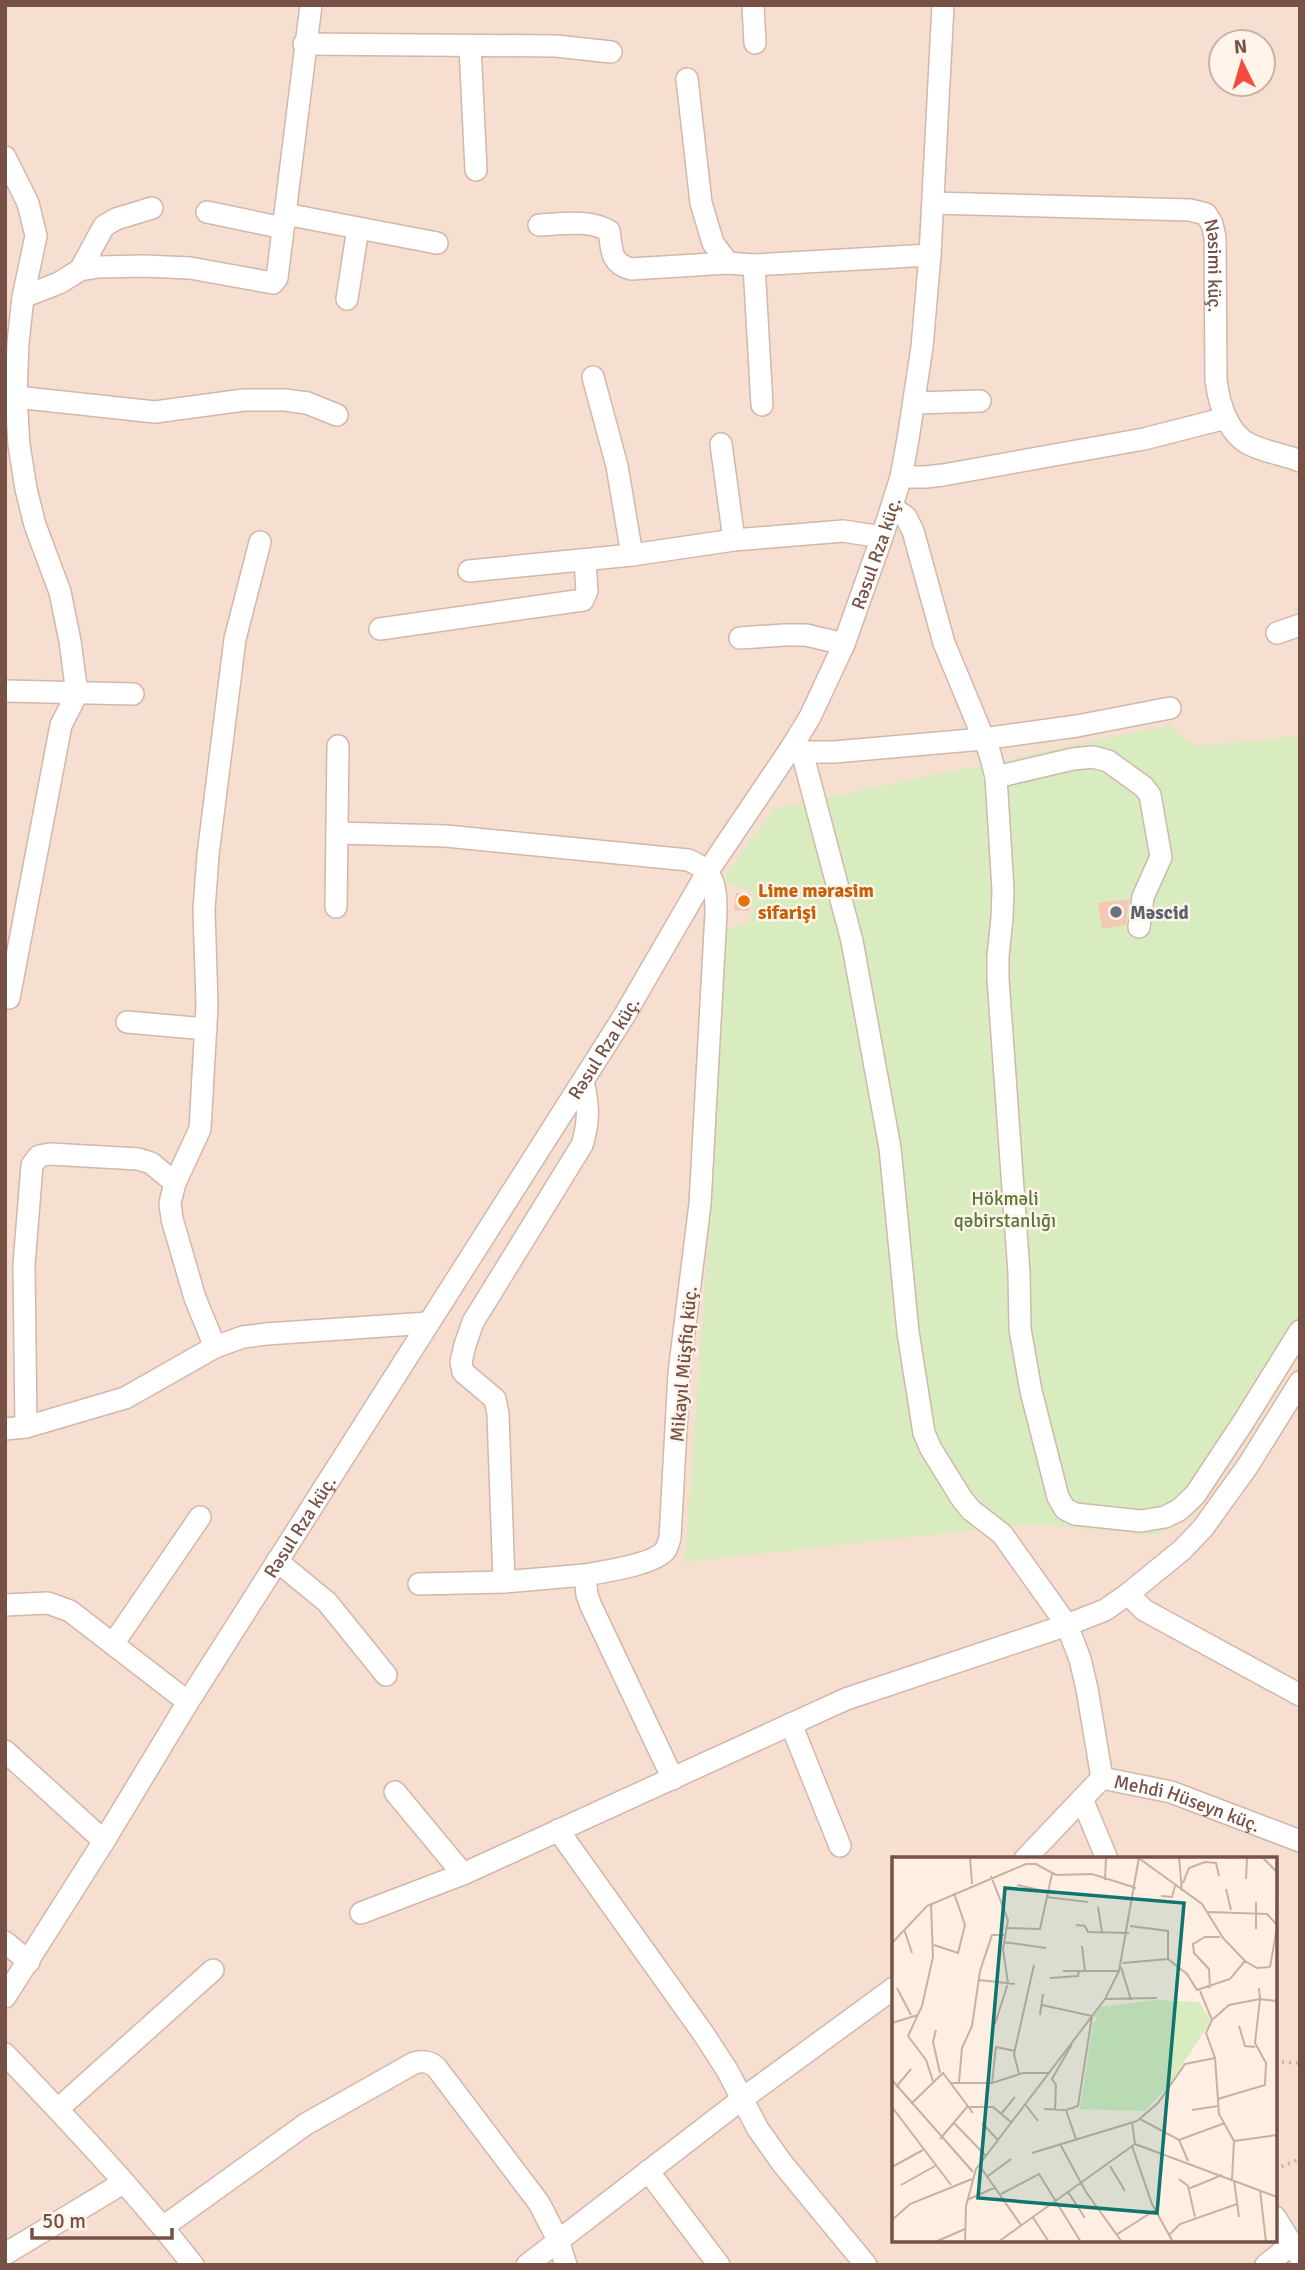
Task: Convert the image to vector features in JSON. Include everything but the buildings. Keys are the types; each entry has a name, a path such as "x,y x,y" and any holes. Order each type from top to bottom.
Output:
{"street":[{"path":"753,5 755,43"},
{"name":"Rəsul Rza küç.","path":"5,1997 277,1561 624,1017 708,871 797,750 844,644 901,477 915,402 930,255 943,5"},
{"path":"23,297 60,283 80,270 98,267 190,268 273,283 277,278 308,6"},
{"path":"304,44 556,46 611,52"},
{"path":"470,46 476,170"},
{"path":"687,79 701,203 713,243 727,263"},
{"path":"5,157 28,203 36,236 12,343 19,445 26,489 61,592 77,694 61,725 9,998"},
{"name":"Nəsimi küç.","path":"933,203 1190,210 1206,214 1212,223 1215,237 1216,380 1226,418 1237,434 1248,443 1300,461"},
{"path":"80,270 104,226 116,219 152,208"},
{"path":"207,212 358,228 437,243"},
{"path":"539,225 586,224 602,227 609,231 613,257 620,266 631,269 930,255"},
{"path":"347,299 358,228"},
{"path":"754,265 762,405"},
{"path":"593,377 617,466 632,555"},
{"path":"16,397 155,412 244,400 285,400 306,403 337,415"},
{"path":"915,402 980,401"},
{"path":"901,477 943,475 1117,444 1226,418"},
{"path":"721,444 734,540"},
{"path":"892,507 906,517 913,531 944,643 996,778 1003,890 998,979 1019,1273 1020,1329 1031,1391 1058,1497 1065,1509 1075,1514 1142,1521 1165,1517 1179,1510 1195,1495 1300,1331"},
{"path":"470,571 632,555 734,540 843,531 882,537"},
{"path":"215,1347 195,1297 172,1219 170,1203 175,1183 200,1129 207,1005 204,910 208,855 235,639 260,542"},
{"path":"380,629 583,600 587,591 585,560"},
{"path":"1277,633 1300,625"},
{"path":"740,638 806,635 844,644"},
{"path":"5,691 132,694"},
{"path":"797,750 834,752 983,739 1077,726 1170,708"},
{"path":"335,907 338,746"},
{"name":"Mehdi Hüseyn küç.","path":"797,750 852,941 890,1148 908,1332 924,1433 931,1449 962,1499 971,1510 1002,1535 1067,1625 1080,1659 1087,1689 1101,1778 1171,1792 1300,1841"},
{"path":"996,778 1073,758 1093,757 1108,761 1144,787 1150,795 1161,857 1143,897 1139,927"},
{"path":"338,834 446,836 688,860 708,871"},
{"name":"Mikayıl Müşfiq küç.","path":"419,1584 504,1582 585,1575 657,1557 666,1549 670,1538 679,1373 701,1190 716,905 713,880 708,871"},
{"path":"127,1022 206,1029"},
{"path":"504,1582 498,1414 495,1399 463,1372 461,1362 474,1322 582,1145 588,1126 588,1099 583,1082"},
{"path":"175,1183 151,1163 138,1159 50,1154 40,1156 32,1165 16,1428 124,1398 215,1347 243,1337 428,1323"},
{"path":"361,1913 463,1874 846,1699 1105,1610 1182,1550 1203,1528 1247,1467 1300,1382"},
{"path":"113,1644 200,1517"},
{"path":"277,1561 327,1602 386,1675"},
{"path":"585,1575 591,1606 673,1779"},
{"path":"1128,1594 1144,1610 1300,1695"},
{"path":"5,1605 48,1603 70,1611 188,1702"},
{"path":"791,1724 840,1846"},
{"path":"5,1751 104,1841"},
{"path":"1027,1857 1101,1778"},
{"path":"394,1792 463,1874"},
{"path":"1082,1799 1106,1857"},
{"path":"558,1830 703,2033 727,2070 758,2129 782,2163 866,2265"},
{"path":"5,1942 29,1962"},
{"path":"58,2109 213,1970"},
{"path":"527,2265 741,2099 892,1989"},
{"path":"5,2054 58,2109 163,2227 193,2265"},
{"path":"163,2227 306,2124 422,2061 430,2062 436,2067 539,2203 558,2240 566,2265"},
{"path":"648,2171 719,2265"},
{"path":"5,2254 123,2183"},
{"path":"1266,2265 1296,2251 1277,2220"}],"path":[{"path":"1277,2062 1300,2063"},
{"path":"1277,2168 1300,2159"}],"shaded area":[{"path":"5,5 1300,5 1300,2265 5,2265"}],"green space":[{"name":"Hökməli qəbirstanlığı","path":"1168,725 1195,746 1300,736 1300,1355 1195,1515 1157,1535 1030,1524 685,1562 709,1232 724,929 749,923 754,893 727,883 726,874 774,809"}],"place":[{"name":"Lime mərasim sifarişi","path":"744,901"},
{"name":"Məscid","path":"1116,912"}]}
